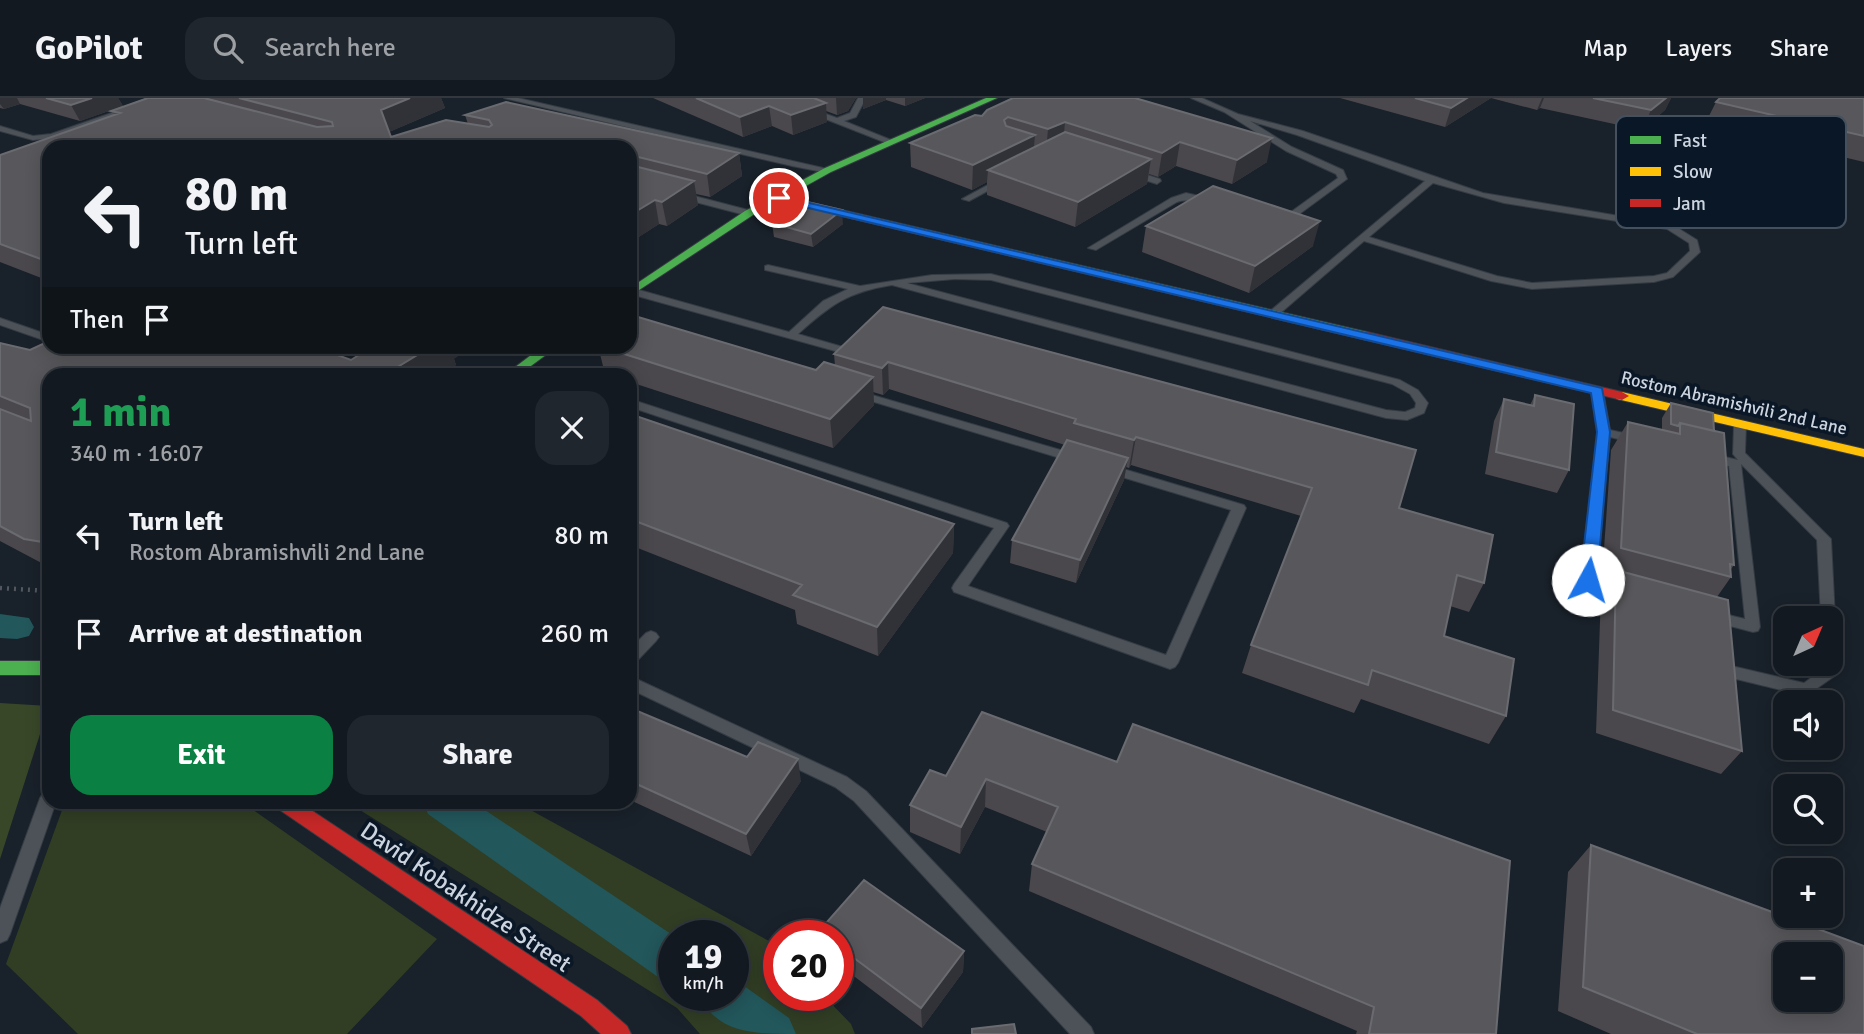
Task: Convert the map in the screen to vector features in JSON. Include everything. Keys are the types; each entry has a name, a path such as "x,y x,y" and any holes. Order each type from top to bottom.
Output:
{"street":[{"path":"637,288 749,213 828,170 944,123 993,98"},
{"name":"Rostom Abramishvili 2nd Lane","path":"779,198 1864,453"},
{"path":"521,368 541,354"},
{"path":"0,668 42,668"},
{"name":"David Kobakhidze Street","path":"294,809 589,1008 619,1034"}],"lane":[{"path":"508,98 828,170"},
{"path":"776,98 892,142"},
{"path":"837,121 853,115 862,98"},
{"path":"1195,98 1238,117 1289,149 1342,159 1484,195 1616,218"},
{"path":"0,128 33,138 52,136 139,106 119,101"},
{"path":"1238,117 1283,126 1342,159"},
{"path":"1269,216 1292,216 1343,178 1340,172 1342,159"},
{"path":"1121,169 1157,181"},
{"path":"966,200 1012,176"},
{"path":"1273,314 1431,180"},
{"path":"670,193 749,213"},
{"path":"1093,248 1174,200 1199,197 1225,204"},
{"path":"1363,238 1495,279 1532,286 1654,279 1670,275 1695,252 1695,242 1672,228"},
{"path":"768,268 861,290"},
{"path":"791,335 832,299 861,290 894,283 938,277 991,277 1396,382 1414,392 1422,403 1420,410 1407,416 1387,414 894,283"},
{"path":"637,294 791,335 851,346 831,366"},
{"path":"0,321 42,336"},
{"path":"310,358 317,354"},
{"path":"637,405 1002,526 959,588 1170,663 1239,508 842,389"},
{"path":"1597,391 1604,432 1588,580 1639,595"},
{"path":"1740,424 1739,454 1824,539 1827,606"},
{"path":"1604,432 1656,444"},
{"path":"1696,454 1735,463 1753,627 1703,613"},
{"path":"637,652 652,637"},
{"path":"1736,673 1806,690 1824,676"},
{"path":"637,685 841,782 860,796 1084,1034"},
{"path":"0,934 45,809"}],"path":[{"path":"0,588 42,591"}],"green space":[{"path":"0,703 42,706 42,728 0,859"},
{"path":"62,809 252,809 437,939 347,1034 78,1034 6,964"},
{"path":"358,809 529,809 731,920 658,920 658,996"},
{"path":"749,930 763,938 763,1011 838,1011 851,1024 855,1034 700,1034 680,1011 749,1011"}],"building":[{"path":"46,98 92,98 71,105"},
{"path":"148,98 204,98 317,127 333,126 332,122 239,98 410,98 381,110 391,137 446,120 489,127 492,125 489,120 465,115 506,102 739,153 707,174 637,157 637,140 43,140 120,113 111,111"},
{"path":"696,98 814,98 826,103 791,115 769,106 740,117"},
{"path":"1013,98 1135,98 1272,138 1237,160 1180,142 1162,153 1065,122 1048,129 1008,117 1004,120 1006,126 1035,135 973,165 910,143 975,115 982,116 987,110"},
{"path":"1415,98 1467,98 1451,108"},
{"path":"1593,98 1666,98 1651,110"},
{"path":"1720,98 1864,98 1864,136 1846,132 1846,116 1777,116 1716,102"},
{"path":"1065,132 1151,159 1078,202 988,170"},
{"path":"42,140 42,259 0,244 0,155"},
{"path":"637,167 694,181 662,202 655,200 637,211"},
{"path":"1213,186 1320,221 1255,266 1146,226"},
{"path":"803,201 842,210 811,234 772,223"},
{"path":"883,307 1416,450 1399,508 1493,535 1484,583 1457,575 1444,636 1514,659 1506,716 1372,670 1368,685 1251,645 1312,488 1136,437 1134,440 1074,423 1076,419 888,362 882,368 834,354"},
{"path":"637,318 816,370 824,362 873,377 830,419 624,354 637,354"},
{"path":"0,343 30,350 42,344 42,354 334,354 351,360 360,354 419,354 396,368 42,368 42,542 24,539 0,526 0,409 31,421 30,408 0,396"},
{"path":"1535,395 1574,404 1569,470 1496,452 1504,399 1534,406"},
{"path":"1671,403 1713,413 1714,431 1680,423 1678,426 1671,424"},
{"path":"637,416 954,524 877,627 793,595 802,585 637,522"},
{"path":"1628,422 1680,434 1680,423 1724,433 1734,565 1730,564 1731,577 1621,548"},
{"path":"1067,440 1128,458 1080,560 1012,540"},
{"path":"1616,570 1728,600 1742,751 1613,710"},
{"path":"637,711 747,757 758,742 798,759 746,834 637,784"},
{"path":"982,712 1117,762 1133,724 1510,861 1496,1034 1369,1034 1374,1007 1032,864 1058,807 986,779 961,827 910,805 930,770 946,776"},
{"path":"1591,845 1773,912 1773,928 1815,928 1864,946 1864,1034 1697,1034 1583,987"},
{"path":"864,880 964,951 921,1008 854,958 854,920 829,920"},
{"path":"1014,1024 1016,1034 972,1034 972,1029"}],"waterway":[{"path":"0,626 17,627"},
{"path":"452,809 658,951"},
{"path":"742,1011 773,1034"}],"traffic: fast":[{"path":"637,288 749,213 828,170 993,98"},
{"path":"778,198 1367,336"},
{"path":"521,368 541,354"},
{"path":"0,668 42,668"}],"traffic: slow":[{"path":"1622,396 1864,453"}],"traffic: jam":[{"path":"1367,336 1622,396"},
{"path":"294,809 589,1008 619,1034"}],"route":[{"path":"779,198 1597,391 1604,432 1588,580"}]}
